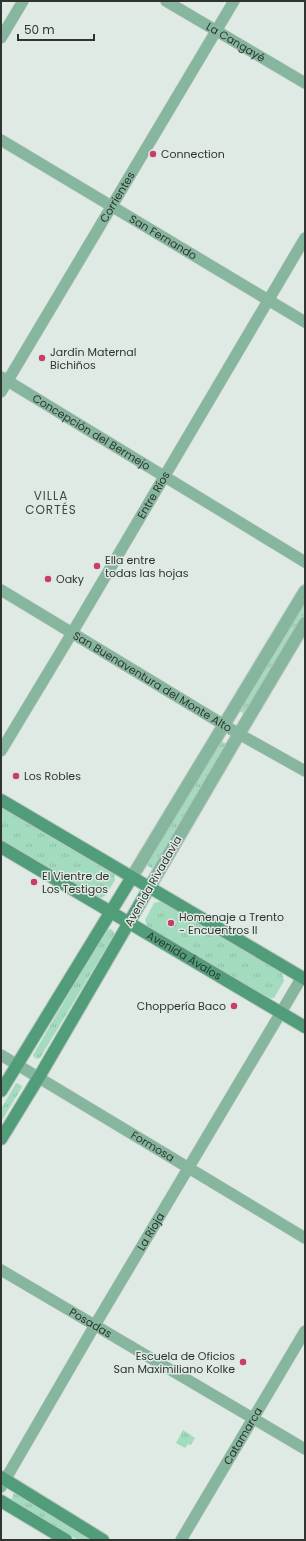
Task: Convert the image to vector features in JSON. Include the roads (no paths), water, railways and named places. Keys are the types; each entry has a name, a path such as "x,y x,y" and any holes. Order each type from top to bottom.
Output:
{"main road":[{"path":"1,800 303,978"},
{"name":"Avenida Ávalos","path":"1,847 305,1027"},
{"name":"Avenida Rivadavia","path":"1,1091 132,877"},
{"name":"Avenida Rivadavia","path":"1,1139 39,1077 149,888"},
{"path":"2,1481 104,1540"},
{"path":"1,1501 66,1540"}],"street":[{"path":"1,38 23,1"},
{"name":"La Cangayé","path":"166,1 305,83"},
{"name":"Corrientes","path":"1,392 4,379 234,1"},
{"name":"San Fernando","path":"1,140 305,322"},
{"name":"Entre Ríos","path":"1,751 305,238"},
{"name":"Concepción del Bermejo","path":"4,379 305,562"},
{"name":"San Buenaventura del Monte Alto","path":"1,590 239,734 305,771"},
{"name":"Avenida Rivadavia","path":"132,877 305,591"},
{"name":"Avenida Rivadavia","path":"149,888 305,623"},
{"name":"La Rioja","path":"2,1481 188,1167 303,978"},
{"name":"Formosa","path":"1,1055 305,1238"},
{"name":"Posadas","path":"1,1270 305,1449"},
{"name":"Catamarca","path":"181,1540 305,1331"}],"place":[{"name":"Connection","path":"153,154"},
{"name":"Jardín Maternal Bichiños","path":"42,358"},
{"name":"Ella entre todas las hojas","path":"97,566"},
{"name":"Oaky","path":"48,579"},
{"name":"Los Robles","path":"16,776"},
{"name":"El Vientre de Los Testigos","path":"34,882"},
{"name":"Homenaje a Trento - Encuentros II","path":"171,923"},
{"name":"Choppería Baco","path":"234,1006"},
{"name":"Escuela de Oficios San Maximiliano Kolke","path":"243,1362"}],"district":[{"name":"VILLA CORTÉS","path":"51,502"}]}
